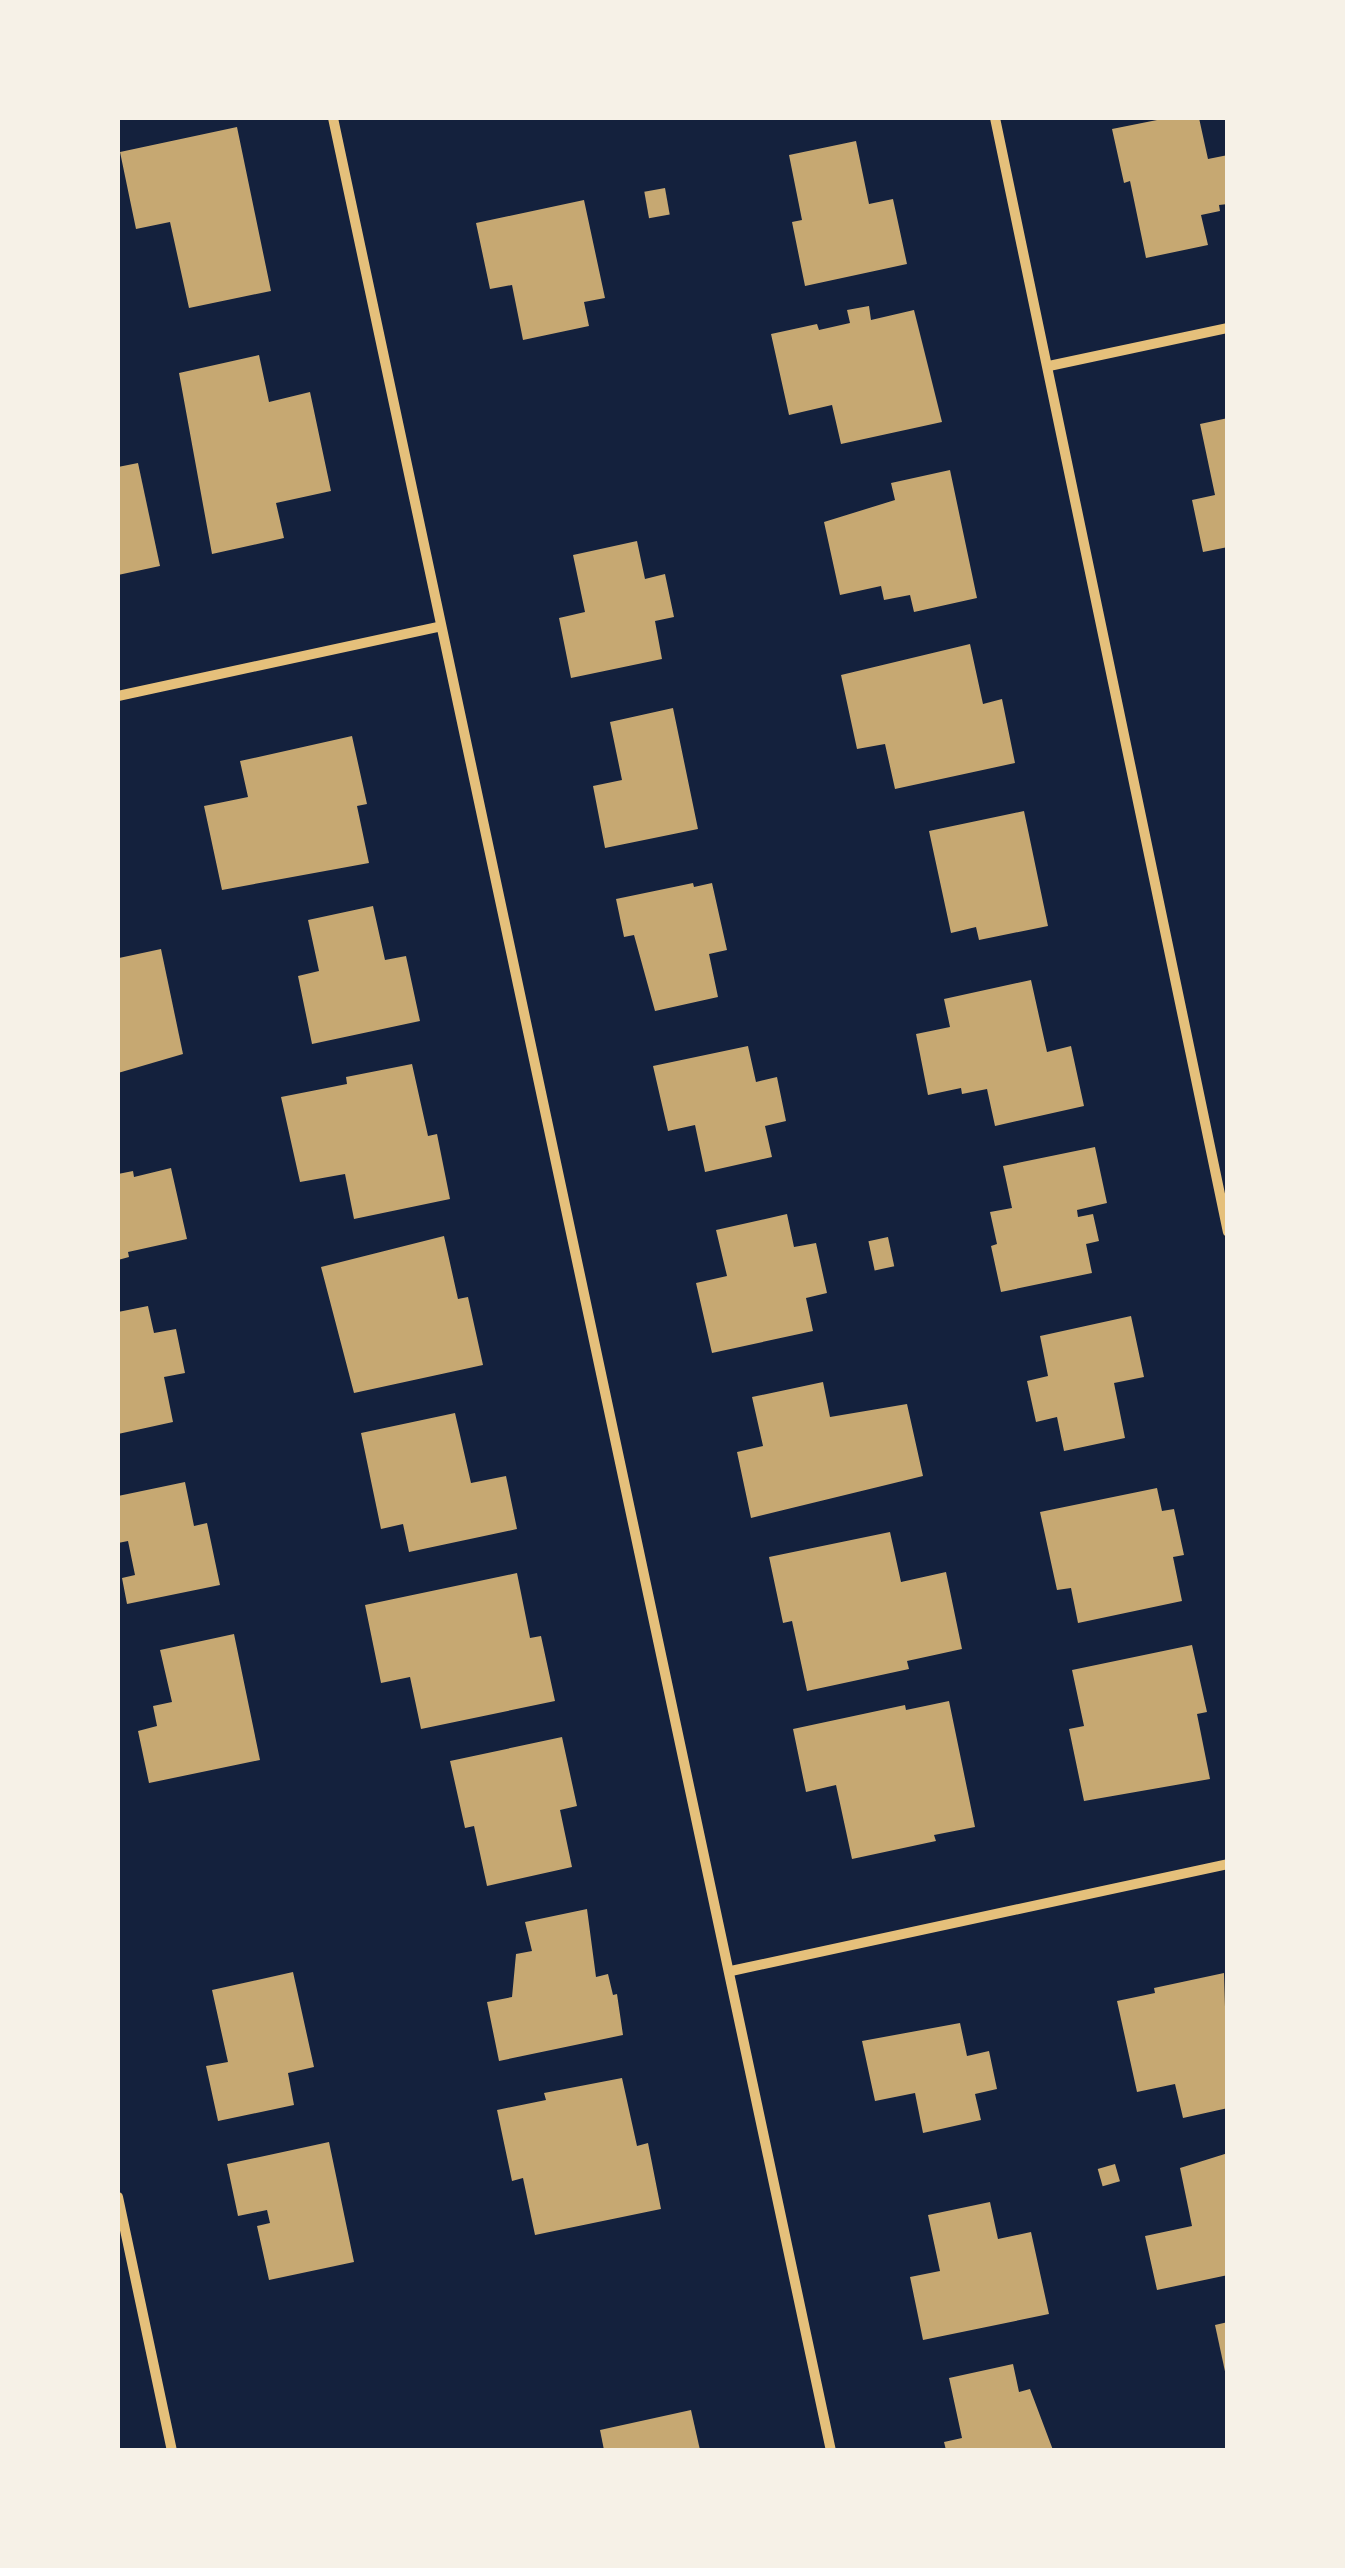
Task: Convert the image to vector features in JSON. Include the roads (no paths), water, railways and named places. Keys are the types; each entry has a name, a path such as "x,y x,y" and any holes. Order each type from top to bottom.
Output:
{"street":[{"path":"334,118 831,2450"},
{"path":"996,118 1228,1232"},
{"path":"1049,366 1228,328"},
{"path":"118,696 441,626"},
{"path":"730,1970 1228,1864"},
{"path":"118,2196 172,2450"}]}
